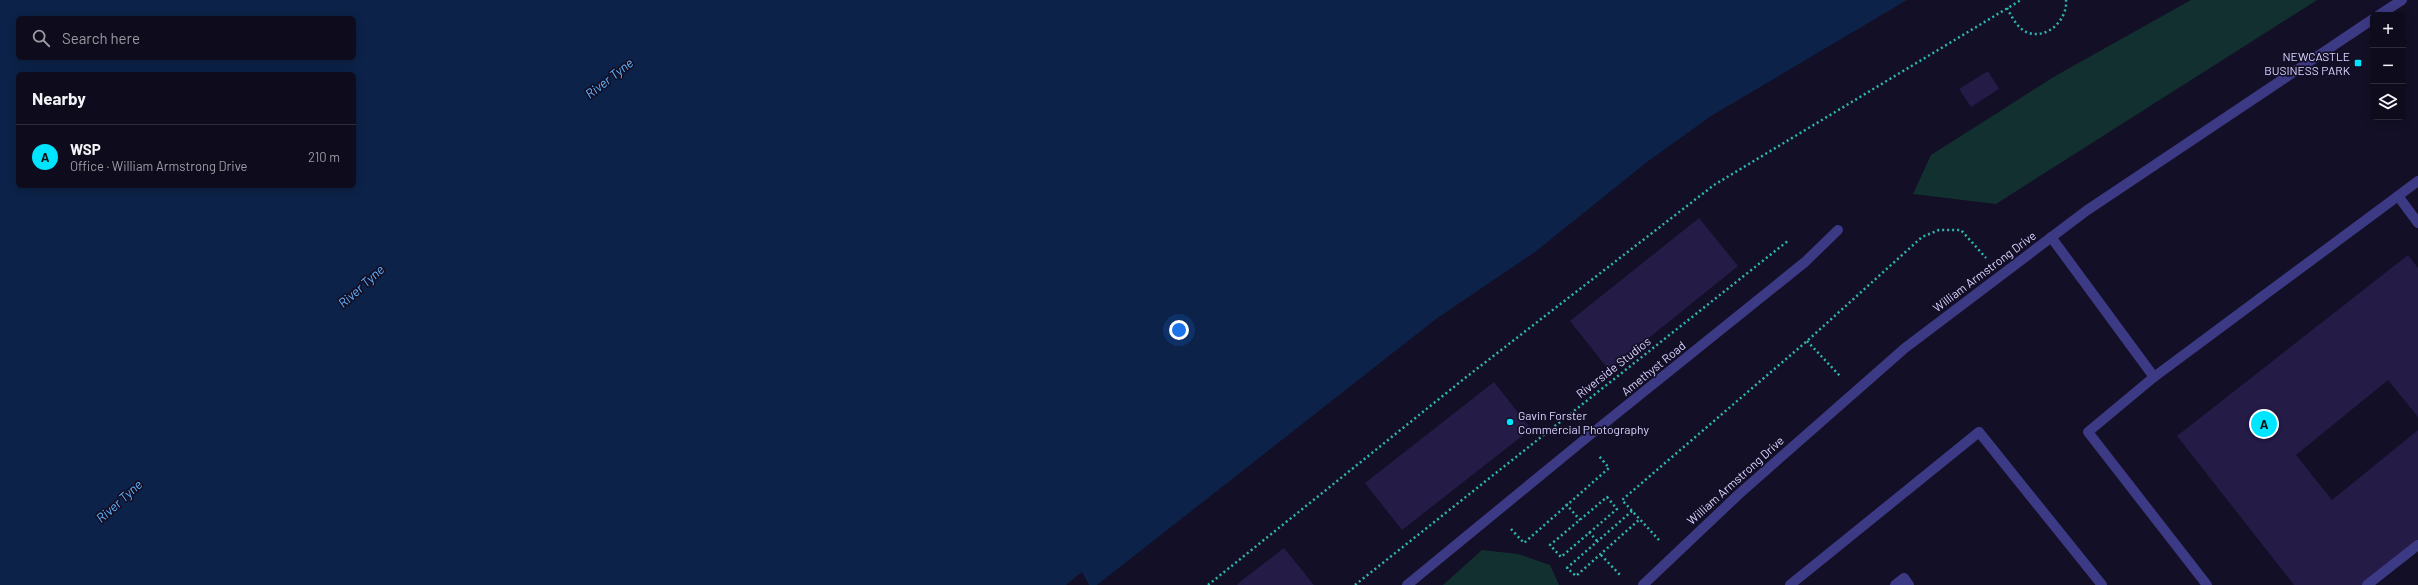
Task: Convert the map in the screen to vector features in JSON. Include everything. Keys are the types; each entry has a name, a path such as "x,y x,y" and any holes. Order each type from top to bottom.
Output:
{"street":[{"path":"2384,12 2402,0"},
{"name":"William Armstrong Drive","path":"1643,585 1673,555 1855,390 1905,348 2086,211 2370,21"},
{"path":"2207,585 2088,432 2154,377 2418,180"},
{"path":"2398,196 2418,223"},
{"name":"Amethyst Road","path":"1407,585 1805,262 1838,230"},
{"path":"2051,237 2154,377"},
{"path":"1790,585 1979,432 2102,585"},
{"path":"2367,585 2418,545"},
{"path":"1895,585 1904,578 1909,585"}],"path":[{"path":"1208,585 1465,378 1714,185 2021,0"},
{"path":"2007,8 2018,26 2023,30 2030,34 2042,33 2052,29 2062,17 2066,0"},
{"path":"1673,555 1622,500 1807,342 1922,237 1939,230 1961,230 2001,274"},
{"name":"Riverside Studios","path":"1355,585 1790,240"},
{"path":"1807,342 1830,367"},
{"path":"1524,543 1566,504 1609,468"},
{"path":"1607,497 1617,509 1589,532 1560,557 1550,545 1607,497"},
{"path":"1566,504 1580,520"},
{"path":"1632,511 1568,568 1576,576 1640,519"},
{"path":"1589,532 1598,542"},
{"path":"1601,555 1625,580"}],"green space":[{"path":"2191,0 2317,0 1996,204 1913,194 1931,155 2057,75"},
{"path":"1482,550 1518,554 1550,565 1559,585 1443,585"}],"water":[{"name":"River Tyne","path":"0,0 1907,0 1711,116 1647,162 1535,252 1436,319 1097,585 1089,585 1082,572 1066,585 0,585"}],"building":[{"path":"1988,71 1999,89 1971,107 1959,89"},
{"path":"1699,218 1738,266 1609,370 1570,321"},
{"path":"2408,255 2418,268 2418,417 2388,380 2296,455 2332,500 2418,430 2418,542 2363,585 2294,585 2177,436"},
{"path":"1494,382 1531,429 1402,530 1365,483"},
{"path":"1284,548 1314,585 1237,585 1241,581"}],"place":[{"name":"NEWCASTLE BUSINESS PARK","path":"2358,63"},
{"name":"Gavin Forster Commercial Photography","path":"1510,422"},
{"name":"WSP","path":"2264,424"}]}
